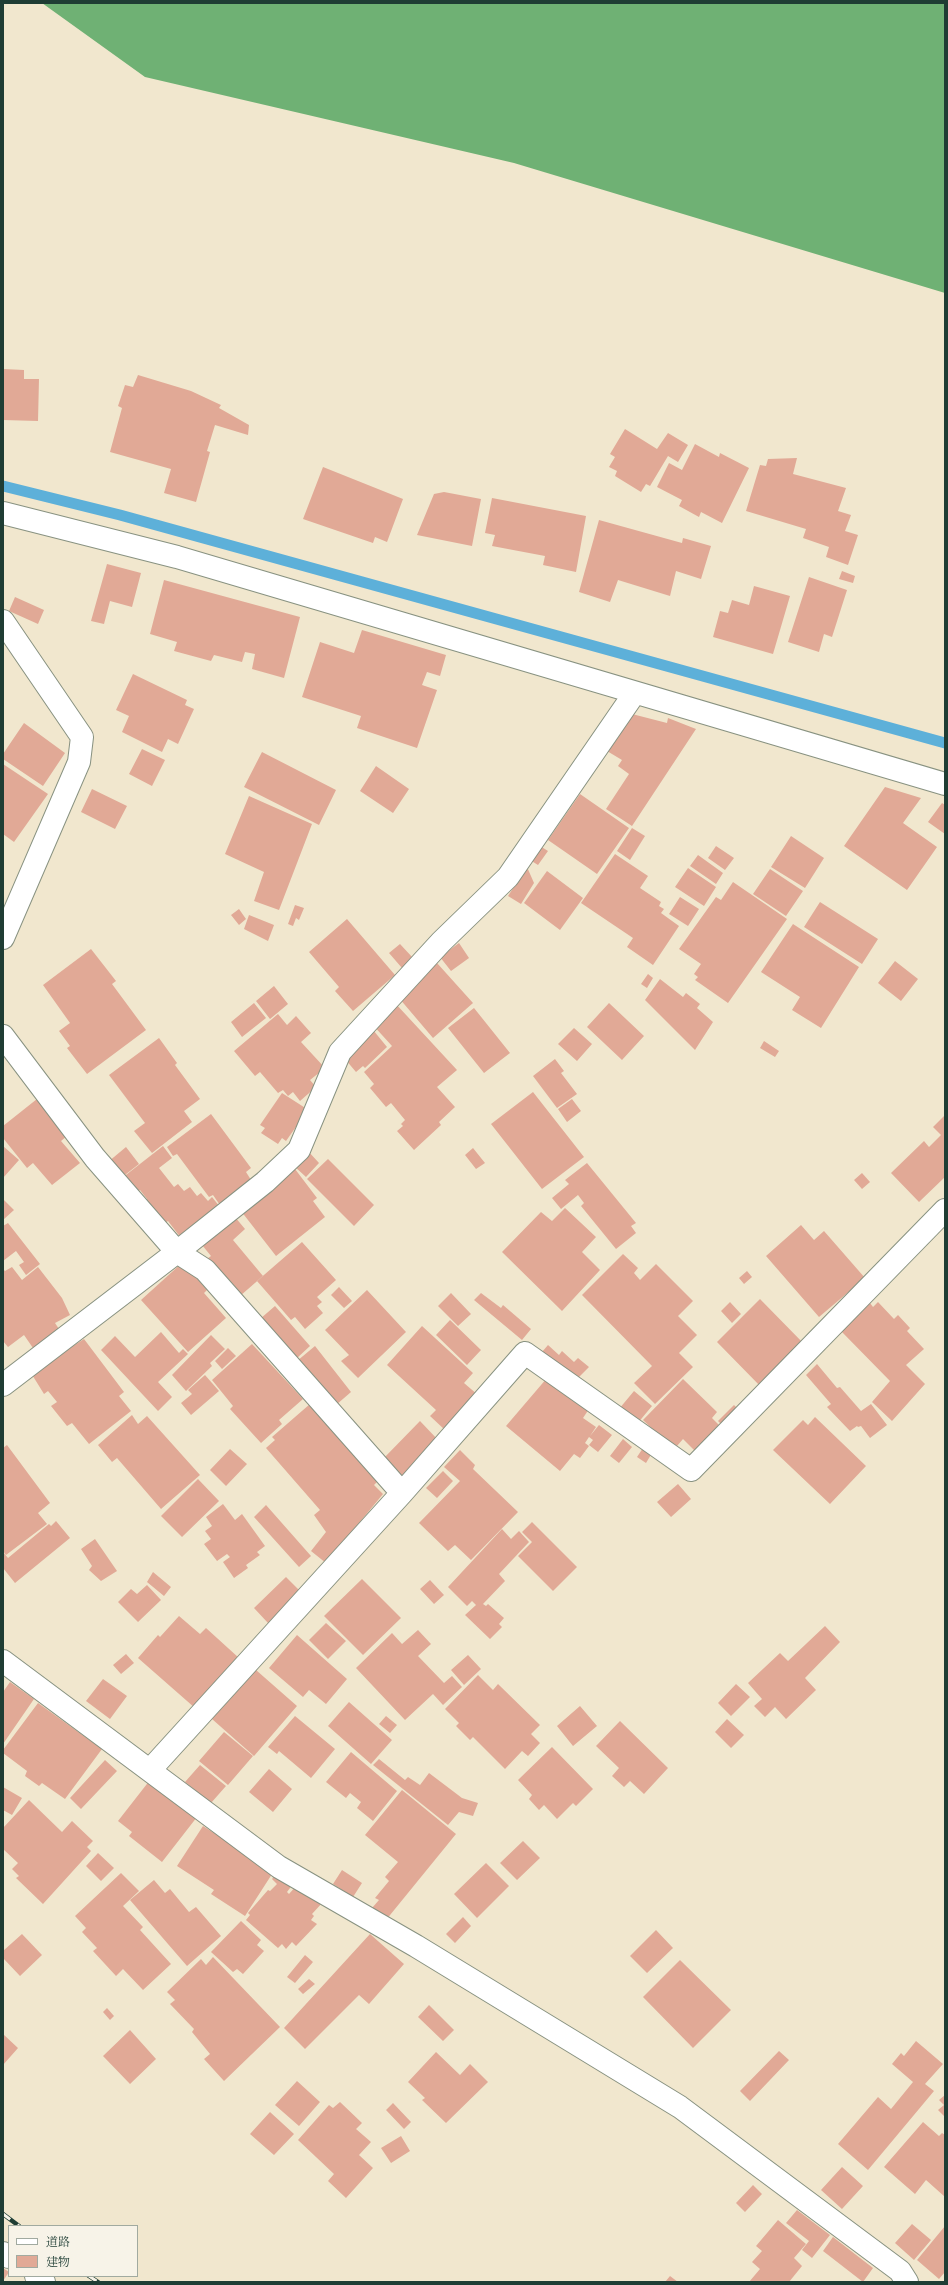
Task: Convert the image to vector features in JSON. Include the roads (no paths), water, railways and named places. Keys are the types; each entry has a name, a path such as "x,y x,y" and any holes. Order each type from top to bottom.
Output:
{"street":[{"path":"3,513 177,557 634,694 945,784"},
{"path":"3,621 82,737 79,762 3,938"},
{"path":"3,1385 177,1252 265,1182 299,1150 340,1052 441,942 508,877 634,694"},
{"path":"3,1036 95,1158 177,1252 205,1270 402,1493"},
{"path":"150,1770 402,1493 525,1352 691,1470 945,1210"},
{"path":"5,1666 150,1770 279,1867 416,1946 680,2107 900,2271 907,2282"}],"waterway":[{"path":"3,486 120,515 945,743"}],"railway":[{"path":"3,2214 18,2225"},
{"path":"90,2277 98,2282"}]}
